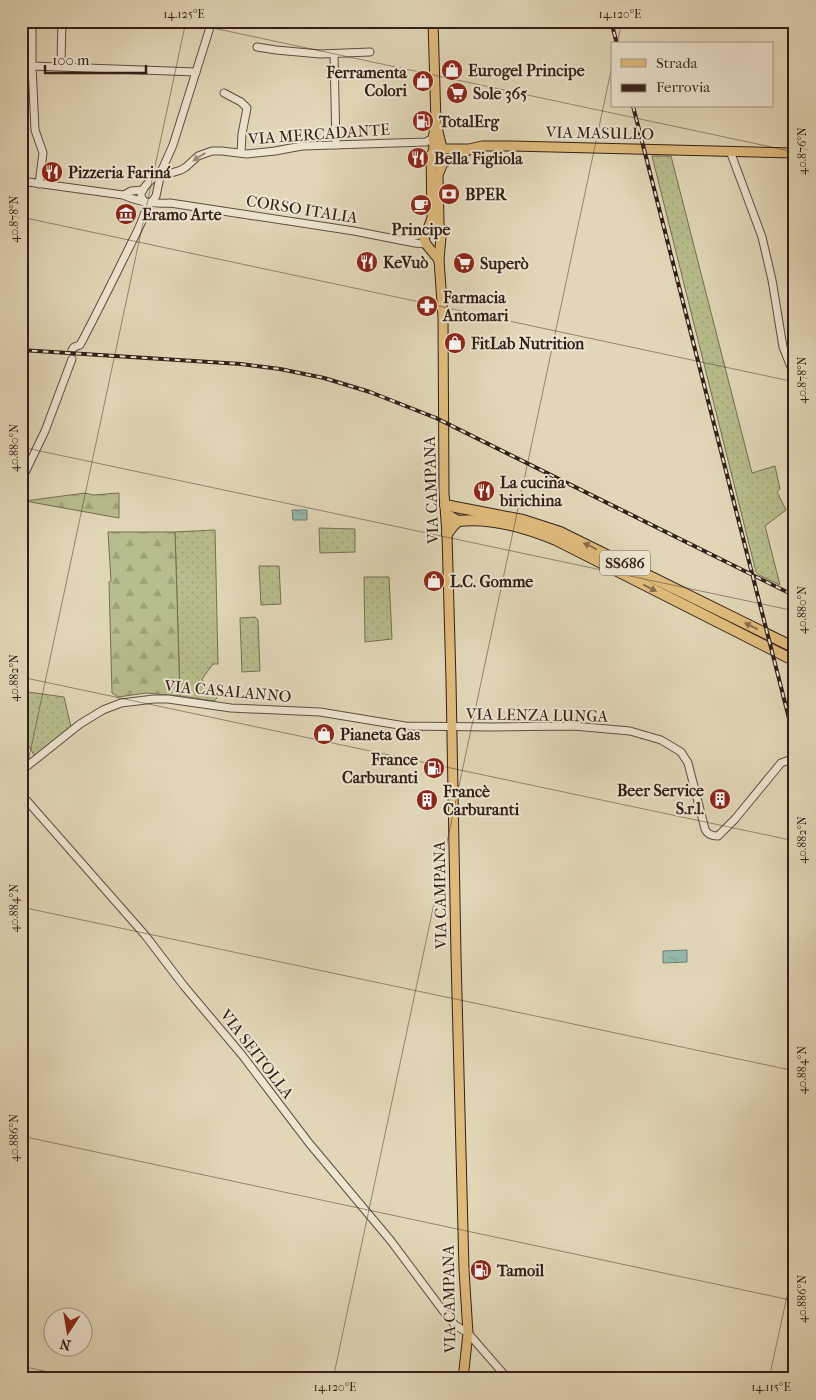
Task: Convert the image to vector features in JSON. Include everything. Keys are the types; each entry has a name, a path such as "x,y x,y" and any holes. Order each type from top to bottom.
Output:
{"highway":[{"name":"SS686","path":"445,509 466,508 523,520 560,532 795,648"},
{"path":"445,509 458,521 447,534"},
{"name":"SS686","path":"458,521 481,521 512,526 556,540 795,661"}],"main road":[{"name":"VIA CAMPANA","path":"433,21 436,123 440,148"},
{"name":"VIA CAMPANA","path":"436,123 429,140 447,151 448,157 438,175 439,260 443,326 445,509 452,727 456,976 464,1270 468,1333 464,1379"},
{"name":"VIA MASULLO","path":"444,162 469,149 482,146 795,152"},
{"name":"VIA CAMPANA","path":"427,245 424,239 432,218 431,153 440,148"},
{"name":"VIA MASULLO","path":"440,148 469,149"},
{"path":"431,159 438,164 444,162"},
{"path":"427,232 433,230 440,238 434,247 427,245"},
{"path":"427,245 439,260"}],"street":[{"path":"32,21 35,130 43,153 39,184"},
{"path":"61,61 62,21"},
{"path":"72,350 80,345 102,303 151,199 160,172 173,145 212,21"},
{"path":"256,47 320,54 370,52"},
{"path":"334,54 336,144"},
{"path":"32,66 196,72"},
{"path":"224,94 241,102 247,108 240,154"},
{"name":"VIA MERCADANTE","path":"160,172 168,174 182,170 198,156 212,151 222,150 247,154 275,152 302,146 429,140"},
{"path":"730,151 762,237 772,280 783,347 795,377"},
{"path":"151,199 141,195 144,189 160,172"},
{"name":"CORSO ITALIA","path":"21,181 124,195 130,199 151,199 163,204 168,202 354,231 427,245"},
{"path":"144,189 152,188 151,199"},
{"name":"CORSO ITALIA","path":"124,195 132,191 144,189"},
{"name":"CORSO ITALIA","path":"401,240 427,232"},
{"path":"21,481 45,431 72,359"},
{"name":"VIA CASALANNO","path":"21,771 80,724 103,710 121,703 142,700 168,699 239,709 320,712 405,726 452,727"},
{"name":"VIA LENZA LUNGA","path":"452,727 573,726 630,731 661,740 685,757 705,829 707,833 715,836 721,835 780,763 792,759"},
{"name":"VIA SEITOLLA","path":"21,794 145,935 310,1143 391,1241 444,1312 455,1325 468,1333 508,1379"}],"green space":[{"path":"652,156 671,156 752,473 775,466 780,489 777,492 786,510 765,526 780,585 756,572"},
{"path":"85,493 93,495 119,493 119,518 25,501"},
{"path":"319,528 355,529 355,552 320,553"},
{"path":"215,530 218,664 213,664 202,679 208,690 217,690 217,698 214,701 180,696 175,532"},
{"path":"108,532 175,532 180,696 146,693 118,697 112,693 109,582 111,581"},
{"path":"259,566 279,566 281,604 261,605"},
{"path":"364,577 389,577 392,639 365,642"},
{"path":"255,617 258,620 260,671 242,672 240,618"},
{"path":"21,691 64,697 71,727 35,757 29,746 21,749"}],"water":[{"path":"292,510 307,510 307,520 293,520"},
{"path":"687,950 687,962 663,963 663,951"}],"railway":[{"path":"611,21 616,42"},
{"path":"634,108 795,742"},
{"path":"21,350 241,364 280,369 324,378 370,392 436,418 795,596"}],"place":[{"name":"Eurogel Principe","path":"452,70"},
{"name":"Ferramenta Colori","path":"423,81"},
{"name":"Sole 365","path":"457,93"},
{"name":"TotalErg","path":"423,121"},
{"name":"Bella Figliola","path":"418,158"},
{"name":"Pizzeria Fariná","path":"52,172"},
{"name":"BPER","path":"449,194"},
{"name":"Principe","path":"421,205"},
{"name":"Eramo Arte","path":"126,214"},
{"name":"KeVuò","path":"367,262"},
{"name":"Superò","path":"464,263"},
{"name":"Farmacia Antomari","path":"427,306"},
{"name":"FitLab Nutrition","path":"455,343"},
{"name":"La cucina birichina","path":"484,491"},
{"name":"L.C. Gomme","path":"434,581"},
{"name":"Pianeta Gas","path":"324,734"},
{"name":"France Carburanti","path":"434,768"},
{"name":"Beer Service S.r.l.","path":"720,799"},
{"name":"Francè Carburanti","path":"427,800"},
{"name":"Tamoil","path":"481,1270"}]}
